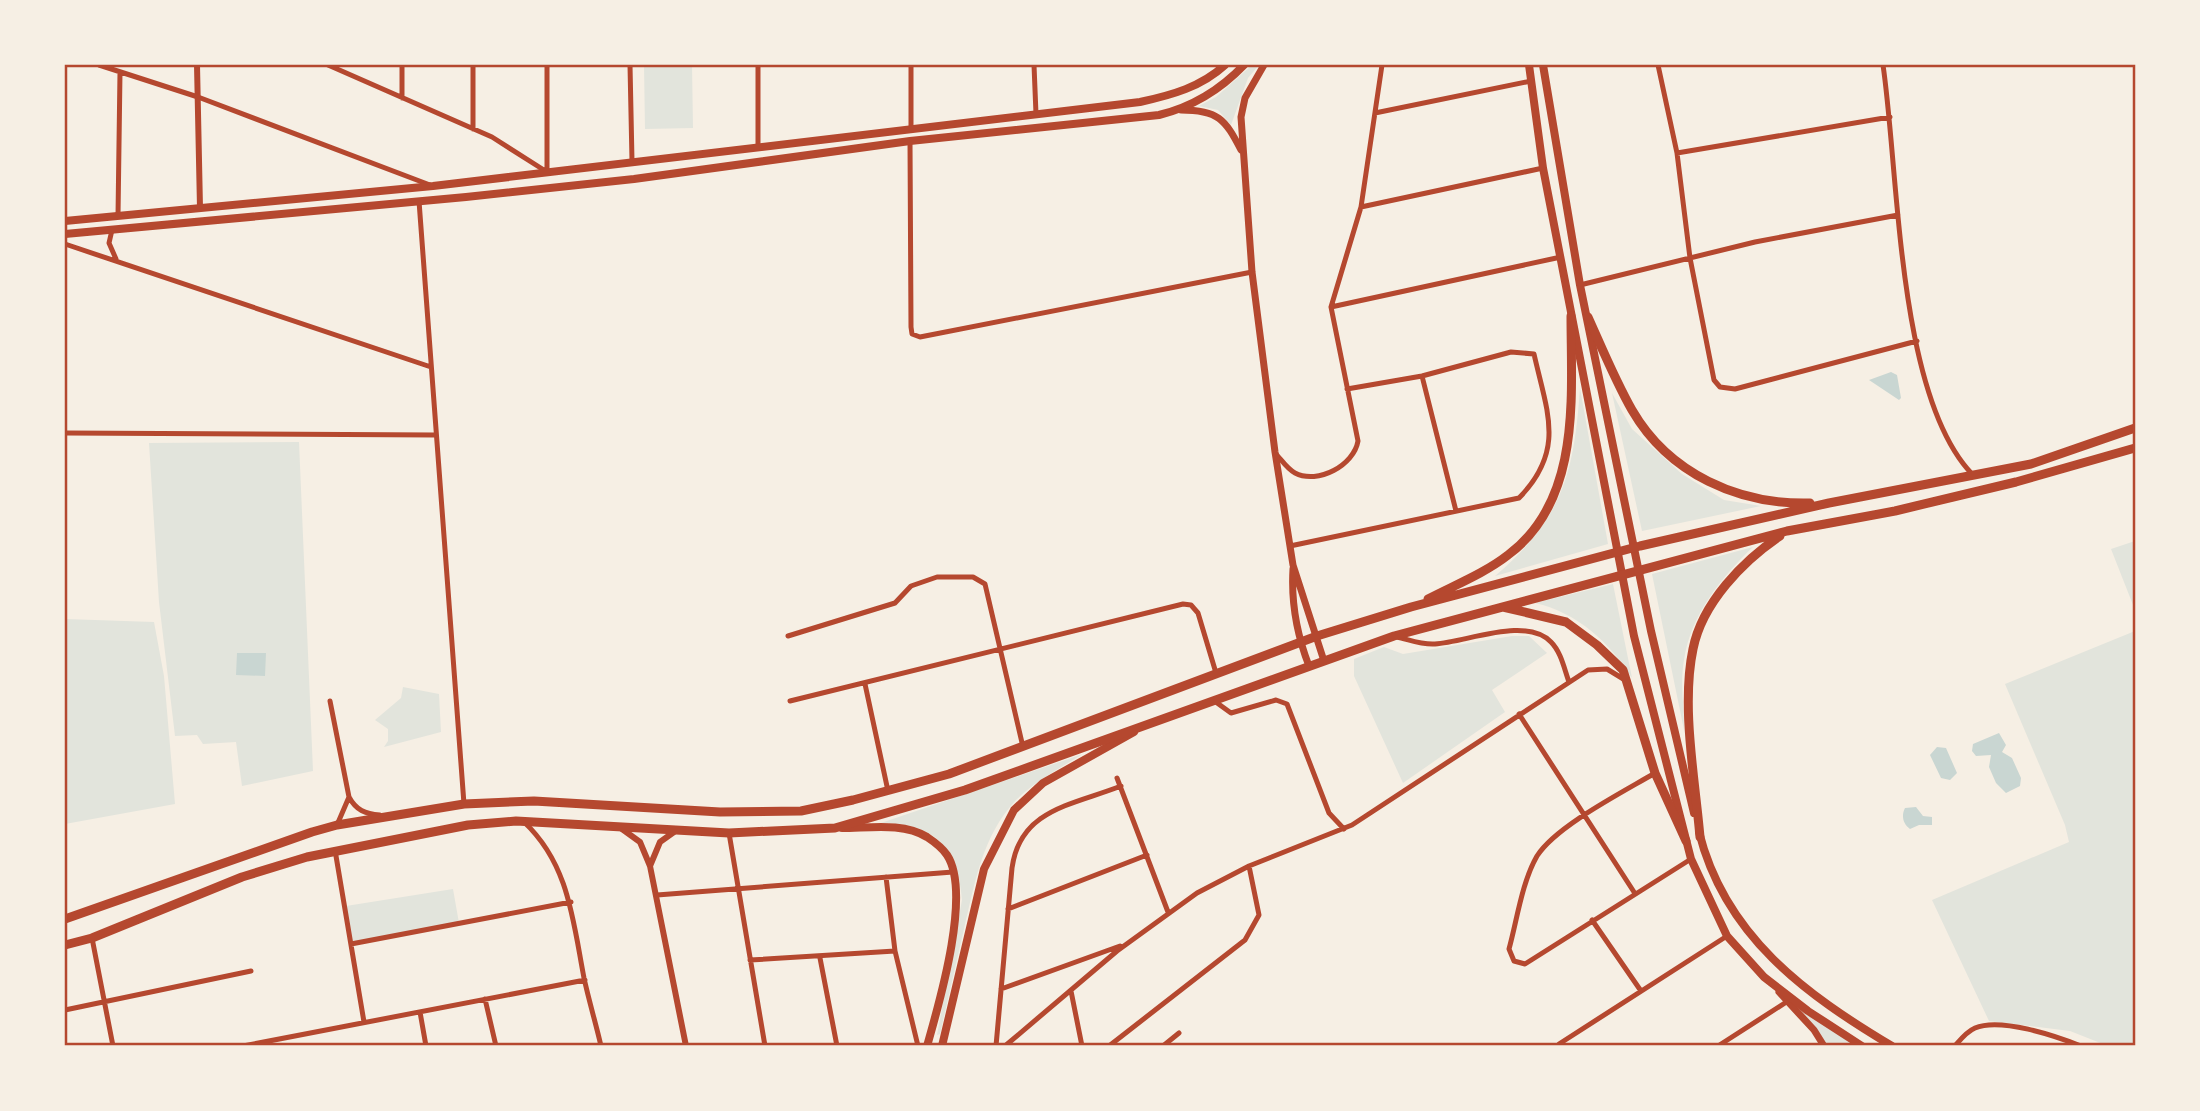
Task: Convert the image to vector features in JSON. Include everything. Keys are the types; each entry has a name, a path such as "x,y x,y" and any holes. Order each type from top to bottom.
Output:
{"highway":[{"path":"1411,607 1510,554 1544,513 1563,466 1570,435 1571,316"},
{"path":"1588,317 1633,412 1678,462 1693,474 1736,494 1786,504 1829,503"},
{"path":"65,919 337,825 464,804 534,801 720,812 801,811 949,774 1317,636 1411,607 1640,546 1829,503 1975,477 2031,464 2135,428"},
{"path":"65,945 92,938 243,877 335,850 468,825 523,821 729,833 835,828 965,790 1394,636 1498,606 1787,531 1932,502 2135,448"},
{"path":"1700,837 1690,718 1693,648 1703,621 1729,582 1754,554 1787,531"},
{"path":"1498,606 1566,622 1614,659 1630,685 1655,773 1686,841"}],"main road":[{"path":"1181,110 1218,88 1244,65"},
{"path":"1264,65 1245,98 1241,117 1252,272 1275,452 1293,565 1324,661"},
{"path":"1529,65 1543,168 1634,636 1691,859 1727,936 1788,1001 1824,1046"},
{"path":"1543,65 1580,285 1651,631 1700,837 1731,910 1752,939 1779,968 1814,997 1892,1046"},
{"path":"65,221 433,186 911,127 1140,102 1174,94 1222,67"},
{"path":"65,234 634,179 910,141 1181,110 1204,110 1225,122 1243,154"},
{"path":"286,200 288,214"},
{"path":"1293,565 1292,589 1300,643 1309,666"},
{"path":"942,1046 984,869 1014,810 1043,783 1107,749 1148,723"},
{"path":"835,828 898,827 926,836 947,855 953,872 956,901 950,953 928,1046"},
{"path":"1764,977 1808,1011 1862,1046"}],"street":[{"path":"99,65 198,97 433,186"},
{"path":"197,65 200,208"},
{"path":"328,65 473,129 547,172"},
{"path":"402,65 402,98"},
{"path":"473,65 473,129"},
{"path":"547,65 547,172"},
{"path":"630,65 632,161"},
{"path":"758,65 758,146"},
{"path":"911,65 911,127"},
{"path":"1034,65 1036,114"},
{"path":"1275,452 1292,472 1303,476 1333,470 1349,460 1356,451 1358,441 1331,307 1361,207 1382,65"},
{"path":"1658,65 1677,153 1690,258 1714,380 1726,390 1917,341"},
{"path":"1883,65 1898,215 1917,341 1942,433 1955,455 1975,477"},
{"path":"118,216 120,72"},
{"path":"1375,113 1531,82"},
{"path":"1677,153 1890,117"},
{"path":"910,141 912,334 920,337 1252,272"},
{"path":"1361,207 1543,168"},
{"path":"419,201 464,804"},
{"path":"1580,285 1793,234 1898,215"},
{"path":"113,229 109,243 116,260"},
{"path":"65,244 431,366"},
{"path":"1331,307 1561,257"},
{"path":"1290,546 1518,498 1546,461 1552,432 1534,354 1511,352 1422,376 1348,389"},
{"path":"1422,376 1456,511"},
{"path":"65,433 435,435"},
{"path":"788,636 895,603 911,586 937,577 973,577 985,584 1023,747"},
{"path":"790,701 1187,604 1198,613 1216,673"},
{"path":"1394,636 1436,644 1520,630 1535,632 1548,639 1557,650 1569,681"},
{"path":"1006,1046 1127,944 1197,893 1249,866 1344,829 1588,670 1597,668 1616,673 1630,685"},
{"path":"865,684 888,790"},
{"path":"1213,700 1231,713 1276,700 1287,704 1329,813 1344,829"},
{"path":"330,701 349,797 354,806 367,814 387,816"},
{"path":"1518,714 1634,892"},
{"path":"1655,773 1584,816 1544,847 1536,858 1509,948 1514,961 1525,964 1634,892 1691,859"},
{"path":"1117,778 1168,912"},
{"path":"996,1046 1013,858 1018,840 1028,827 1049,813 1121,786"},
{"path":"337,825 349,797"},
{"path":"523,821 551,852 571,902 585,980 601,1046"},
{"path":"618,827 640,842 650,866 686,1046"},
{"path":"650,866 660,842 668,834 679,830"},
{"path":"729,833 736,889 765,1046"},
{"path":"335,850 364,1022"},
{"path":"1008,909 1147,855"},
{"path":"1110,1046 1245,940 1259,915 1249,866"},
{"path":"657,895 953,872"},
{"path":"886,877 895,951 918,1046"},
{"path":"351,944 571,902"},
{"path":"1592,920 1641,991"},
{"path":"1559,1044 1727,936"},
{"path":"92,938 113,1046"},
{"path":"1001,989 1127,944"},
{"path":"750,960 820,958 895,951"},
{"path":"820,958 837,1046"},
{"path":"65,1010 251,971"},
{"path":"243,1046 585,980"},
{"path":"1070,991 1082,1046"},
{"path":"485,999 495,1046"},
{"path":"1718,1046 1788,1001"},
{"path":"420,1012 426,1046"},
{"path":"1955,1046 1977,1027 1995,1026 2027,1030 2081,1046"},
{"path":"1163,1046 1179,1034"}],"shaded area":[{"path":"644,65 692,65 693,128 645,129"},
{"path":"1252,65 1259,65 1248,78 1231,125 1218,110 1199,106 1216,97"},
{"path":"1891,372 1897,375 1901,398 1899,400 1869,380"},
{"path":"1580,388 1608,544 1495,576 1536,534 1561,492 1574,445"},
{"path":"1612,393 1632,429 1682,474 1724,500 1761,506 1642,531"},
{"path":"299,442 313,771 242,786 236,742 203,744 197,735 175,736 159,602 149,443"},
{"path":"2135,541 2135,610 2111,549"},
{"path":"1753,547 1719,584 1693,627 1683,668 1684,730 1652,574"},
{"path":"1613,584 1632,678 1613,652 1591,631 1565,614 1535,603"},
{"path":"65,619 154,622 164,676 175,804 65,824"},
{"path":"2135,631 2135,1046 2108,1046 2070,1031 1989,1021 1932,900 2069,842 2065,825 2005,684"},
{"path":"1512,636 1529,636 1547,653 1492,690 1505,712 1403,783 1354,676 1354,659 1384,647 1403,654"},
{"path":"237,653 266,653 265,676 236,675"},
{"path":"403,687 439,694 441,732 384,747 388,741 388,729 375,720 401,698"},
{"path":"1999,733 2006,745 2002,752 2012,758 2021,778 2020,786 2006,793 1996,783 1989,767 1991,755 1976,756 1972,751 1973,744"},
{"path":"1937,747 1946,748 1957,773 1950,780 1941,778 1930,755"},
{"path":"1083,754 1023,793 1004,814 995,829 976,877 940,1034 937,1035 962,900 960,881 949,852 940,842 916,828 881,823"},
{"path":"1916,807 1923,816 1932,817 1932,825 1919,825 1910,829 1908,827 1903,817 1905,808"},
{"path":"453,889 459,923 351,944 346,906"},
{"path":"1788,1001 1861,1046 1824,1046"}]}
